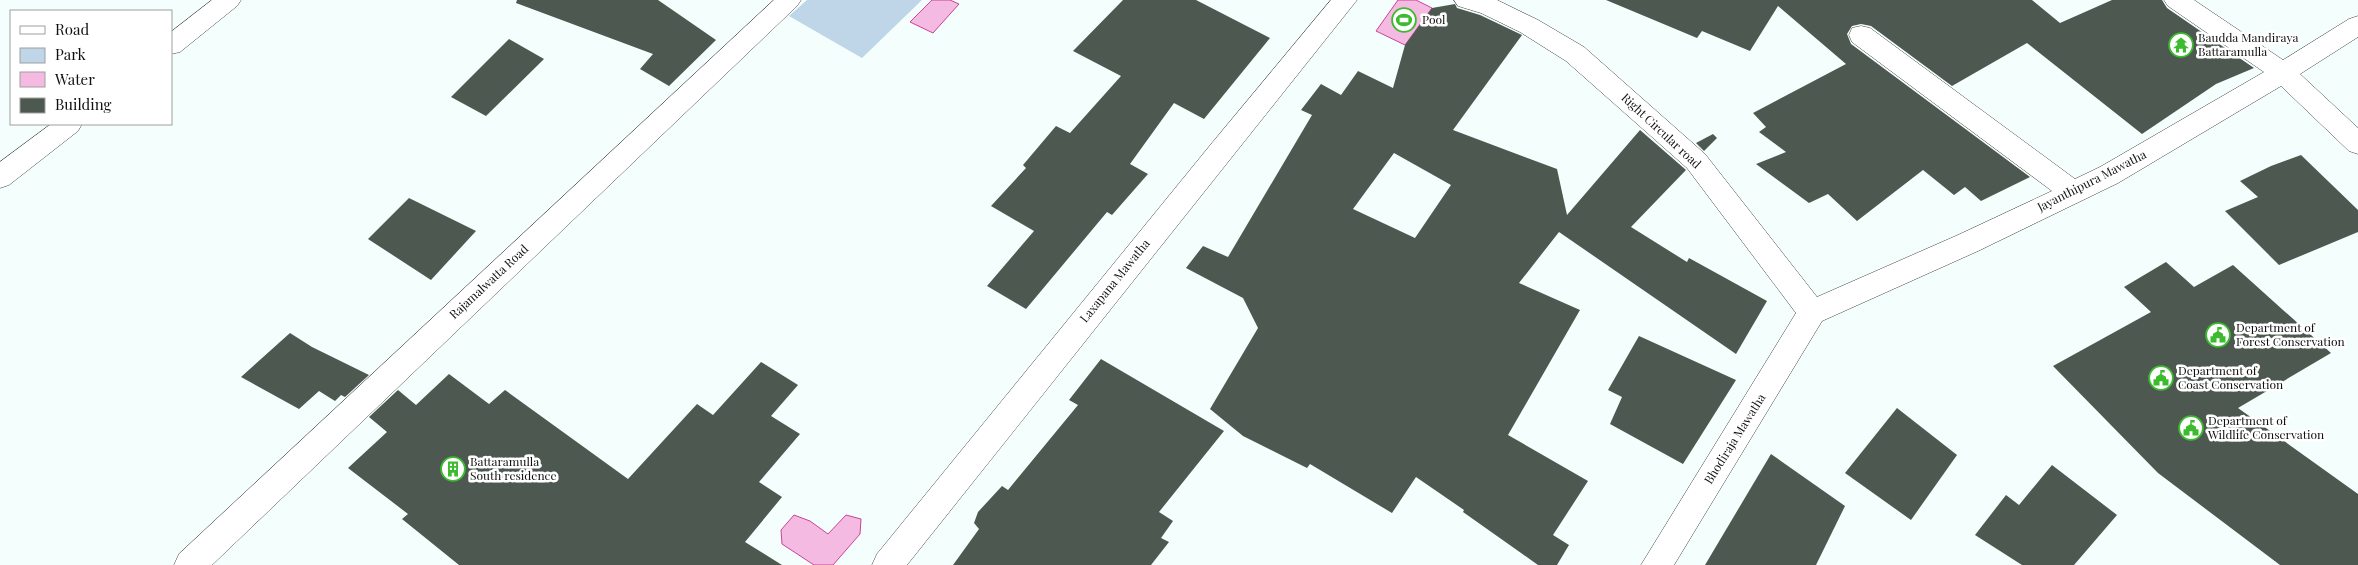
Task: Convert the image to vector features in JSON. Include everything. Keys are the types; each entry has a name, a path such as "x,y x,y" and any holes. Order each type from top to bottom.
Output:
{"street":[{"path":"172,44 229,0"},
{"name":"Rajamalwatta Road","path":"190,565 385,379 789,0"},
{"name":"Laxapana Mawatha","path":"888,565 1221,150 1345,0"},
{"name":"Right Circular road","path":"1466,0 1488,6 1529,26 1575,54 1696,161 1812,312"},
{"path":"2176,0 2283,73 2358,144"},
{"name":"Jayanthipura Mawatha","path":"1812,312 1968,243 2109,175 2283,73 2358,25"},
{"path":"1861,35 2073,192"},
{"path":"0,177 68,125"},
{"name":"Bhodiraja Mawatha","path":"1665,562 1812,312"}],"green space":[{"path":"807,0 922,0 862,58 789,16"}],"water":[{"path":"932,0 950,0 959,4 933,33 910,22"},
{"name":"Pool","path":"1398,0 1416,0 1432,8 1405,45 1376,31"},
{"path":"794,515 810,521 828,534 846,515 861,519 860,534 833,565 814,565 782,544 781,530"}],"building":[{"path":"517,0 658,0 716,40 669,86 640,69 653,54 516,3"},
{"path":"1123,0 1196,0 1270,38 1204,119 1174,103 1130,164 1148,174 1112,215 1107,212 1026,309 987,286 1034,231 991,206 1026,168 1023,165 1056,126 1070,133 1121,76 1073,51"},
{"path":"1606,0 2032,0 2060,23 2112,0 2162,0 2167,8 2254,68 2216,84 2142,134 2027,43 1952,86 1871,26 1861,24 1852,26 1847,34 1851,44 2030,177 1981,201 1965,187 1954,195 1923,170 1857,221 1828,194 1809,203 1756,164 1786,152 1759,132 1766,127 1753,113 1846,64 1778,6 1750,51 1702,31 1697,38"},
{"path":"1455,4 1457,8 1480,15 1522,35 1453,130 1557,169 1567,215 1640,130 1686,170 1631,227 1687,262 1689,258 1767,301 1736,354 1559,232 1519,283 1580,310 1508,435 1588,481 1553,535 1569,545 1557,565 1538,565 1416,477 1392,513 1310,464 1307,468 1243,436 1210,409 1258,328 1243,298 1186,268 1203,246 1228,257 1312,115 1301,110 1321,84 1341,95 1358,71 1393,88 1405,45 1432,8","holes":["1394,153 1451,185 1415,238 1353,209"]},
{"path":"509,39 544,59 486,116 451,97"},
{"path":"1713,134 1717,138 1704,151 1696,143"},
{"path":"2301,155 2358,210 2358,232 2279,265 2225,211 2258,197 2240,181 2271,166"},
{"path":"409,198 476,231 431,280 368,239"},
{"name":"Department of Wildlife Conservation","path":"2166,262 2194,287 2233,265 2331,353 2238,408 2358,494 2358,565 2280,565 2158,473 2053,366 2151,312 2124,287"},
{"path":"290,333 312,347 369,375 345,397 341,395 335,401 319,391 299,409 241,377"},
{"path":"1639,336 1736,380 1683,464 1610,424 1622,397 1608,390"},
{"path":"1101,359 1224,431 1159,512 1173,521 1161,538 1169,542 1151,565 953,565 979,529 974,523 978,512 1002,486 1008,490 1078,405 1069,400"},
{"path":"761,362 798,385 771,416 800,434 759,482 782,497 745,542 782,565 459,565 402,519 408,514 348,468 387,432 369,417 398,390 416,405 449,374 489,404 505,390 628,479 697,404 713,415"},
{"path":"1897,408 1957,455 1911,520 1845,473"},
{"path":"1771,454 1845,506 1816,565 1705,565"},
{"path":"2052,465 2117,515 2074,565 2022,565 1975,535 2006,495 2019,505"}],"place":[{"name":"Pool","path":"1404,20"},
{"name":"Baudda Mandiraya Battaramulla","path":"2181,45"},
{"name":"Department of Forest Conservation","path":"2218,335"},
{"name":"Department of Coast Conservation","path":"2161,378"},
{"name":"Department of Wildlife Conservation","path":"2191,428"},
{"name":"Battaramulla South residence","path":"453,469"}]}
